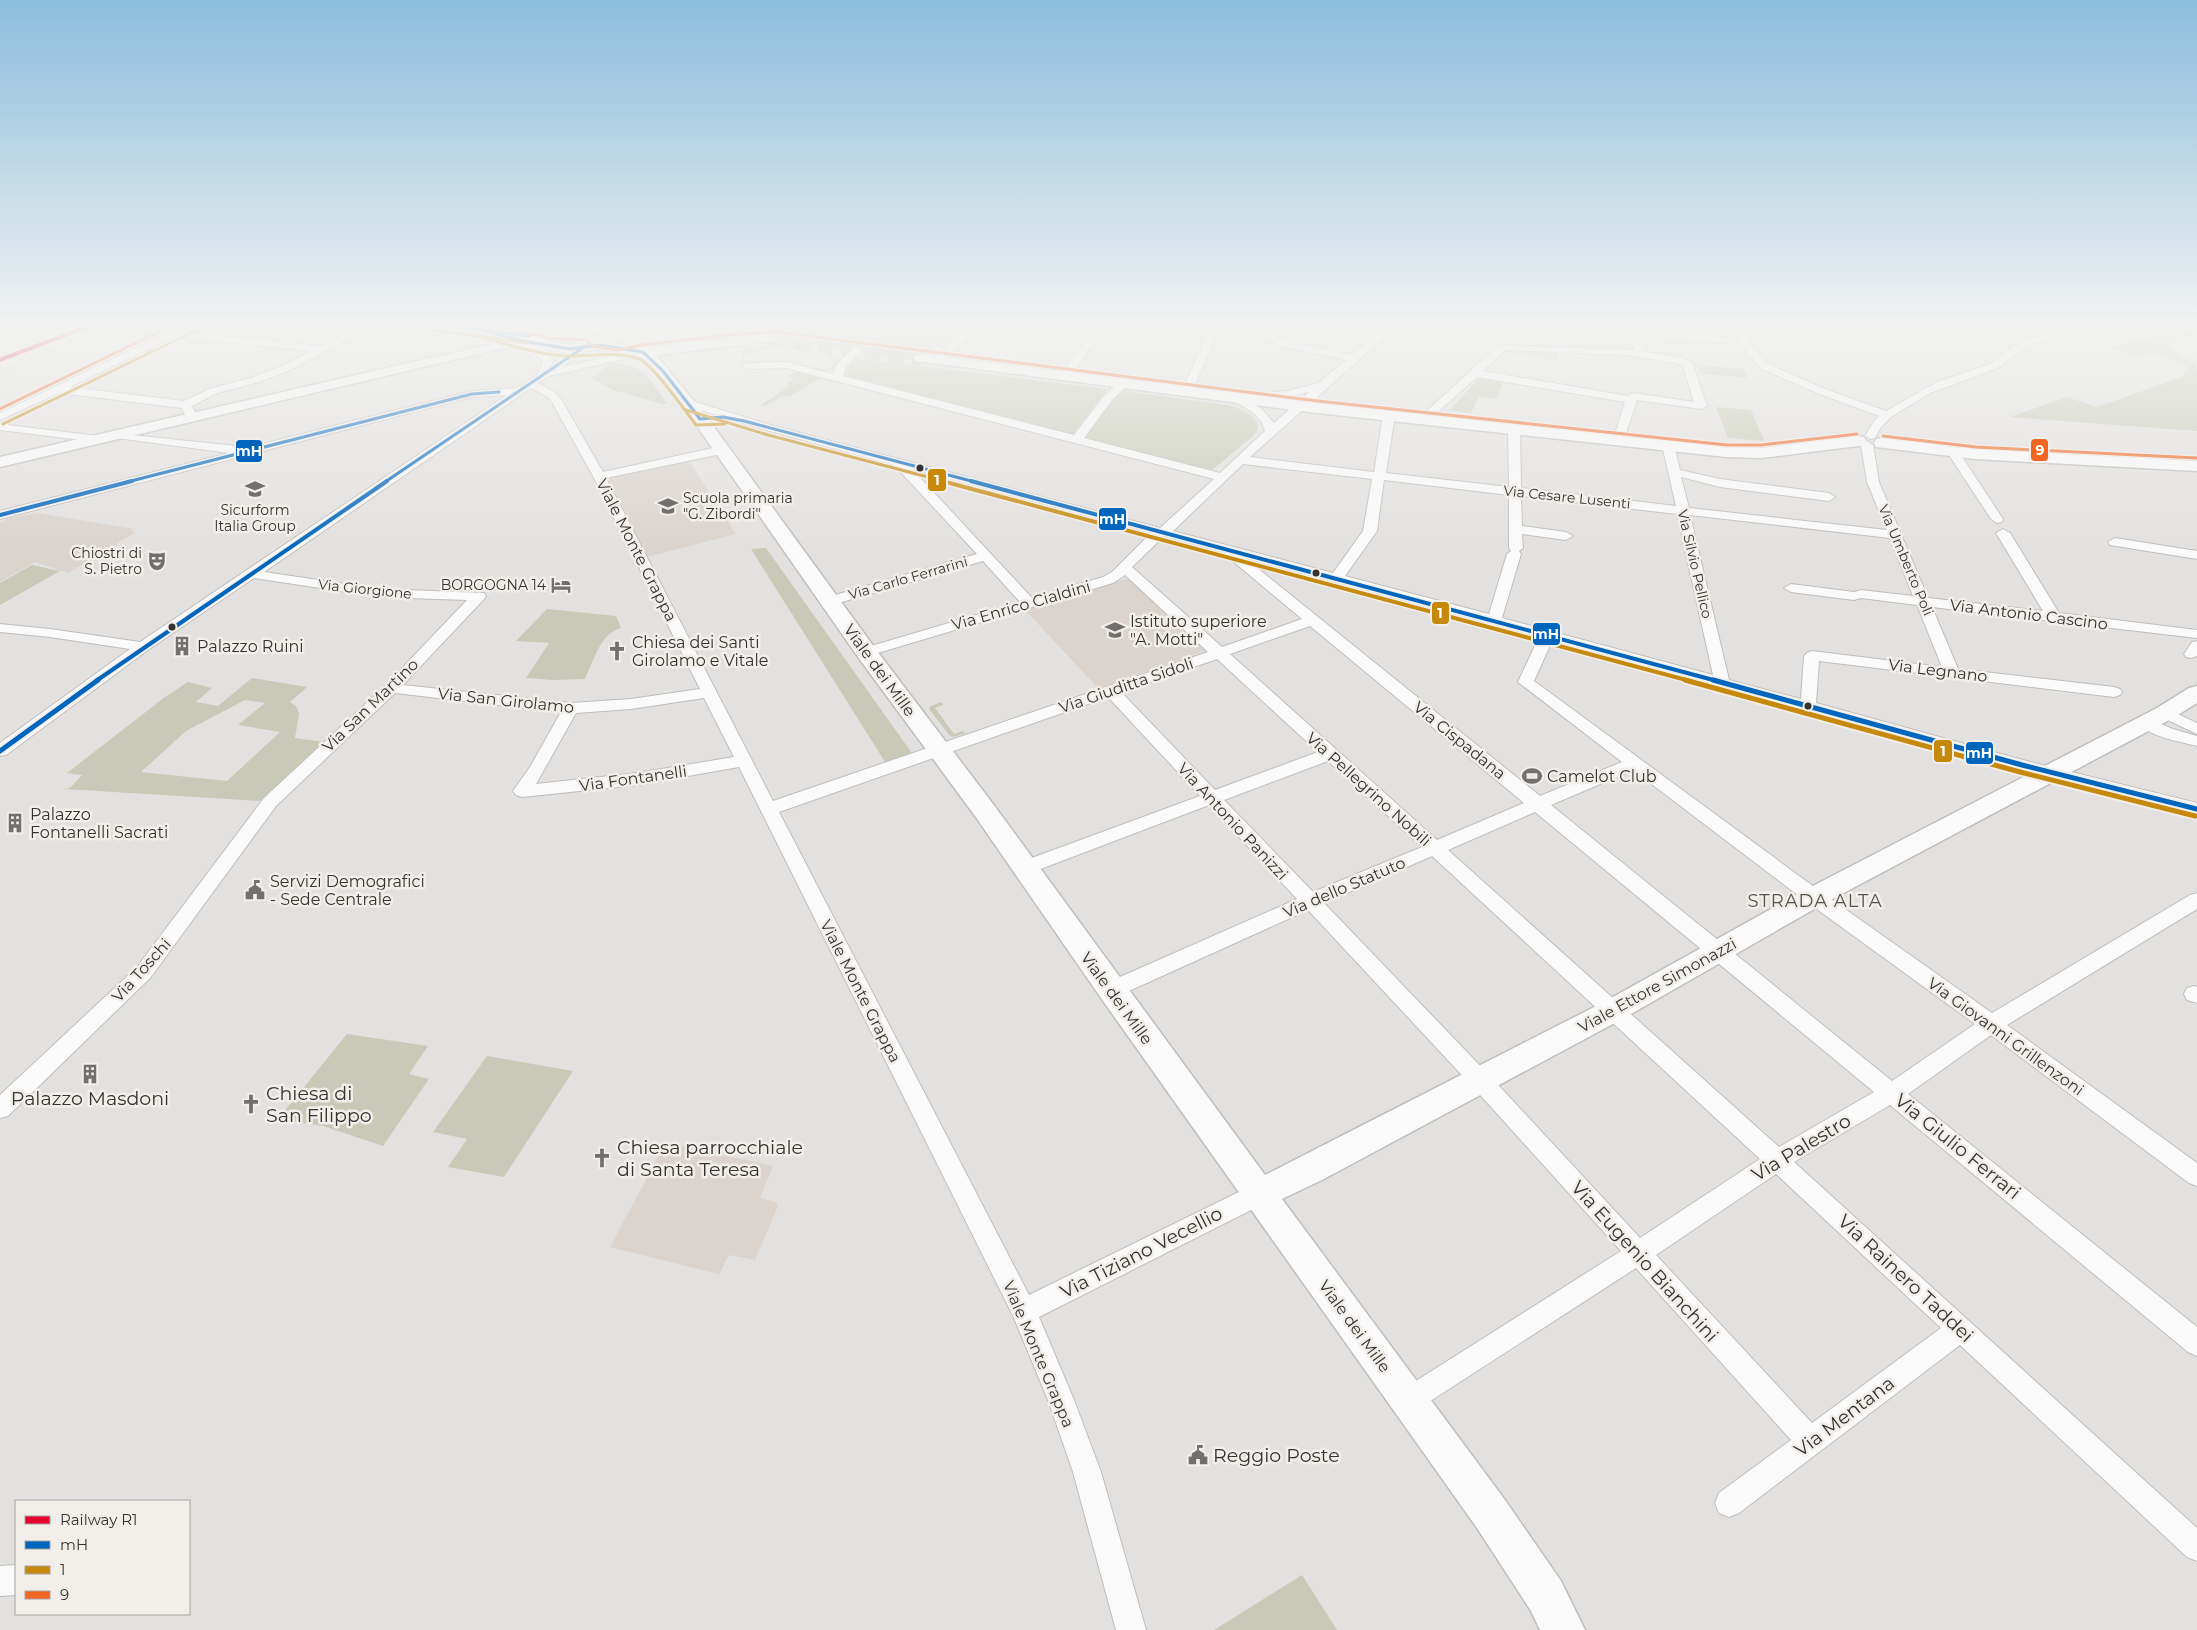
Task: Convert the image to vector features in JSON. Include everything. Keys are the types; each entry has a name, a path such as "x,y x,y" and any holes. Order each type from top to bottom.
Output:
{"main road":[{"path":"0,462 117,435 188,411 244,399"},
{"name":"Viale dei Mille","path":"685,399 1258,1194 1409,1400 1530,1571 1546,1596 1563,1630"},
{"path":"1249,399 1752,453 1869,441 1953,452 2197,466"},
{"name":"Viale Ettore Simonazzi","path":"1258,1194 1310,1170 1614,1010 1814,897 2156,718 2197,693"}],"street":[{"path":"0,417 37,399"},
{"path":"117,399 188,411 203,399"},
{"path":"0,515 452,399"},
{"path":"0,751 143,646 252,574 507,399"},
{"name":"Viale Monte Grappa","path":"555,399 599,476 1024,1311 1061,1400 1086,1472 1131,1630"},
{"path":"922,399 1222,477"},
{"path":"1077,439 1107,399"},
{"path":"1236,399 1261,413 1270,424 1271,433"},
{"name":"Via Enrico Cialdini","path":"866,652 1108,580 1160,532 1169,528 1306,399"},
{"path":"1426,418 1447,399"},
{"path":"1619,440 1632,400 1626,399"},
{"path":"1654,399 1701,406 1699,399"},
{"path":"1843,399 1887,415"},
{"path":"1869,441 1876,426 1887,415 1915,399"},
{"path":"688,403 744,421 2197,809"},
{"path":"1337,578 1370,531 1390,415"},
{"path":"700,420 723,417 744,421"},
{"path":"0,427 98,439"},
{"path":"1494,620 1515,551 1517,530 1514,491 1514,428"},
{"path":"117,435 244,452"},
{"name":"Via Umberto Poli","path":"1869,441 1873,482 1952,672"},
{"name":"Via Silvio Pellico","path":"1668,445 1722,683"},
{"path":"599,476 722,450"},
{"path":"1953,452 1997,519"},
{"name":"Via Cesare Lusenti","path":"1241,460 1894,535"},
{"path":"898,462 1029,603"},
{"path":"1674,472 1720,483 1829,497"},
{"path":"1517,530 1566,536"},
{"path":"2002,533 2054,617"},
{"path":"2115,542 2197,555"},
{"name":"Via Cispadana","path":"1225,549 1539,804 1717,952"},
{"name":"Via Carlo Ferrarini","path":"830,601 986,556"},
{"name":"Via Pellegrino Nobili","path":"1124,567 1614,1010"},
{"name":"Via Giorgione","path":"252,574 380,593 479,596"},
{"name":"Via Antonio Cascino","path":"1790,585 1854,596 1861,594 2197,634"},
{"name":"Via San Martino","path":"260,813 295,776 391,688 479,596"},
{"name":"Via Giuditta Sidoli","path":"769,809 1314,620"},
{"path":"0,628 143,646"},
{"name":"Via Giovanni Grillenzoni","path":"1547,635 1526,682 1814,897 1992,1024 2197,1176"},
{"name":"Via Legnano","path":"1808,706 1812,656 2114,692"},
{"name":"Via San Girolamo","path":"391,688 571,708 631,704 709,692"},
{"name":"Via Antonio Panizzi","path":"1111,691 1309,902 1480,1080"},
{"name":"Via Fontanelli","path":"571,708 537,769 522,791 637,779 744,761"},
{"path":"2156,718 2197,729"},
{"path":"2156,718 2167,734 2197,741"},
{"path":"1024,868 1329,754"},
{"name":"Via dello Statuto","path":"1111,990 1309,902 1634,763"},
{"name":"Via Toschi","path":"0,1109 144,972 192,909 260,813"},
{"name":"Via Palestro","path":"1409,1400 1639,1253 1777,1160 1892,1093 1992,1024 2197,900"},
{"name":"Via Giulio Ferrari","path":"1717,952 2197,1343"},
{"name":"Via Rainero Taddei","path":"1614,1010 2197,1547"},
{"name":"Via Eugenio Bianchini","path":"1480,1080 1810,1442"},
{"name":"Via Tiziano Vecellio","path":"1024,1311 1258,1194"},
{"name":"Via Mentana","path":"1729,1502 1960,1328"},
{"path":"0,1581 15,1580"}],"shaded area":[{"name":"Scuola primaria \"G. Zibordi\"","path":"687,458 736,534 647,557 604,477"},
{"path":"37,513 135,529 131,531 136,532 68,573 35,562 0,582 0,523 9,518"},
{"name":"Istituto superiore \"A. Motti\"","path":"1129,578 1208,650 1098,688 1025,610"},
{"path":"666,1142 773,1166 760,1198 776,1202 778,1206 755,1260 729,1255 719,1274 610,1247"}],"green space":[{"path":"645,399 664,399 667,404"},
{"path":"770,399 777,399 765,406 761,405"},
{"path":"937,399 1099,399 1074,433 1071,434"},
{"path":"1114,399 1184,399 1228,405 1246,412 1256,420 1258,425 1253,436 1212,470 1086,438"},
{"path":"1460,399 1478,399 1471,413 1450,410"},
{"path":"2061,399 2073,399 2097,407 2119,399 2197,399 2197,431 2010,417"},
{"path":"1716,407 1751,410 1764,441 1728,438"},
{"path":"766,548 914,756 887,765 751,549"},
{"path":"32,565 60,571 0,605 0,583"},
{"path":"547,609 616,616 621,628 608,636 598,649 585,679 553,680 526,678 549,643 516,641"},
{"path":"252,678 307,687 290,702 296,706 299,714 295,738 324,742 260,801 65,789 70,788 82,775 67,773 165,697 188,682 212,688 196,702 218,706","holes":["245,700 265,703 238,725 280,732 227,781 141,772 186,731"]},
{"path":"941,702 943,705 935,708 954,734 963,731 965,733 954,737 950,736 929,709 931,706"},
{"path":"347,1034 428,1046 409,1074 429,1079 383,1146 323,1126 278,1119"},
{"path":"487,1056 573,1071 504,1177 448,1167 467,1139 433,1132"},
{"path":"1302,1575 1337,1630 1214,1630"}],"transit line":[{"name":"9","path":"0,409 20,399"},
{"name":"1","path":"3,424 54,399"},
{"name":"mH","path":"0,515 452,399"},
{"name":"mH","path":"0,751 143,647 507,399"},
{"name":"1","path":"675,399 696,425 725,424"},
{"name":"mH","path":"685,399 700,419 723,417 744,421 1494,620 2022,765 2197,809"},
{"name":"9","path":"1303,399 1727,445 1761,445 1857,434"},
{"name":"1","path":"686,410 768,435 1492,627 2020,772 2195,816"},
{"name":"9","path":"1883,436 1976,447 2197,458"}],"place":[{"name":"Sicurform Italia Group","path":"255,489"},
{"name":"Scuola primaria \"G. Zibordi\"","path":"668,506"},
{"name":"Chiostri di S. Pietro","path":"157,561"},
{"name":"BORGOGNA 14","path":"561,585"},
{"name":"Istituto superiore \"A. Motti\"","path":"1115,630"},
{"name":"Palazzo Ruini","path":"182,646"},
{"name":"Chiesa dei Santi Girolamo e Vitale","path":"617,651"},
{"name":"Camelot Club","path":"1532,776"},
{"name":"Palazzo Fontanelli Sacrati","path":"15,823"},
{"name":"Servizi Demografici - Sede Centrale","path":"255,890"},
{"name":"Palazzo Masdoni","path":"90,1074"},
{"name":"Chiesa di San Filippo","path":"251,1104"},
{"name":"Chiesa parrocchiale di Santa Teresa","path":"602,1158"},
{"name":"Reggio Poste","path":"1198,1455"}],"district":[{"name":"STRADA ALTA","path":"1815,901"}]}
